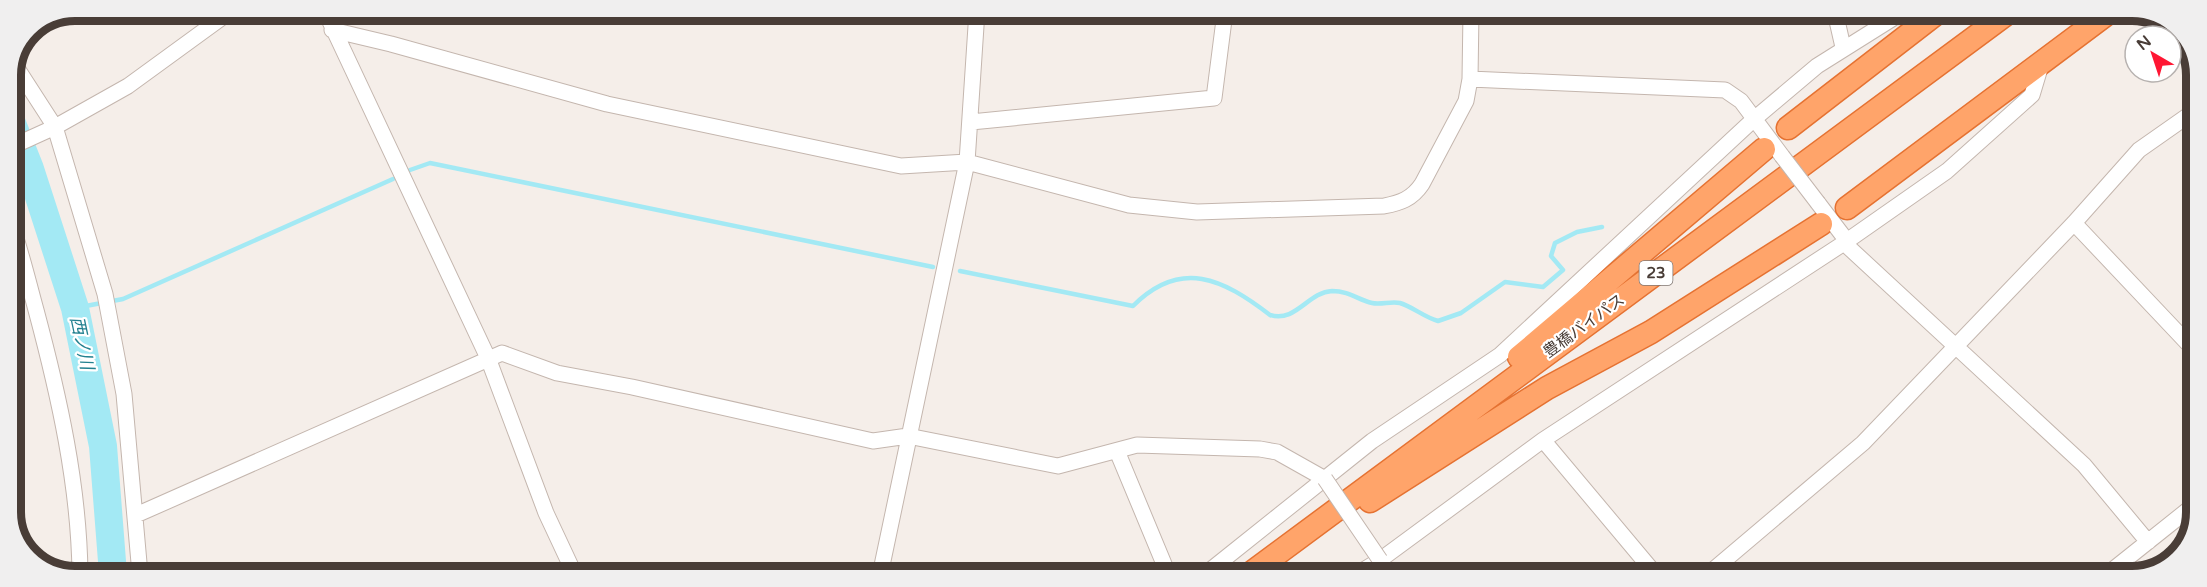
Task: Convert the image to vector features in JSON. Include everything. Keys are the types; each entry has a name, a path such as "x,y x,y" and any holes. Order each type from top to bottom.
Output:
{"highway":[{"path":"1788,128 1928,21"},
{"name":"豊橋バイパス","path":"1260,566 1997,21"},
{"path":"1847,208 2098,21"},
{"name":"23","path":"1399,463 1773,152"},
{"name":"23","path":"1304,533 1373,500 1537,394 1651,332 1820,214"}],"street":[{"path":"21,142 55,127 128,86 217,21"},
{"path":"329,21 488,358 546,513 571,566"},
{"path":"882,566 967,162 976,21"},
{"path":"971,122 1214,98 1224,21"},
{"path":"332,30 391,44 607,104 846,156 901,166 967,162 1129,205 1197,212 1384,206 1403,203 1417,192 1466,101 1470,79 1471,21"},
{"path":"1837,21 1843,47"},
{"path":"1216,566 1372,441 1500,355 1753,120 1816,66 1887,21"},
{"path":"1370,566 1543,440 1845,242 1947,171 2032,95 2041,65"},
{"path":"21,74 55,127 105,294 124,394 139,566"},
{"path":"1470,79 1725,90 1742,101 1773,152 1820,214 1845,242 2084,465 2148,542"},
{"path":"1718,566 1863,443 2074,223 2139,150 2186,117"},
{"path":"2074,223 2186,341"},
{"path":"21,261 51,366 64,424 80,540 79,566"},
{"path":"136,515 502,353 557,373 632,387 873,441 908,436 1058,466 1137,445 1260,448 1277,452 1325,479 1385,566"},
{"path":"1543,440 1649,566"},
{"path":"1118,451 1165,566"},
{"path":"2118,566 2186,511"}],"waterway":[{"name":"西ノ川","path":"21,146 75,308 103,446 112,566"},
{"path":"410,170 430,163 933,267"},
{"path":"75,308 123,299 393,179"},
{"path":"960,271 1133,306 1151,291 1168,282 1185,278 1202,279 1236,292 1270,315 1279,316 1295,311 1316,296 1338,291 1372,303 1400,303 1438,321 1461,313 1505,282 1543,287 1563,270 1551,256 1555,243 1577,232 1602,227"}]}
